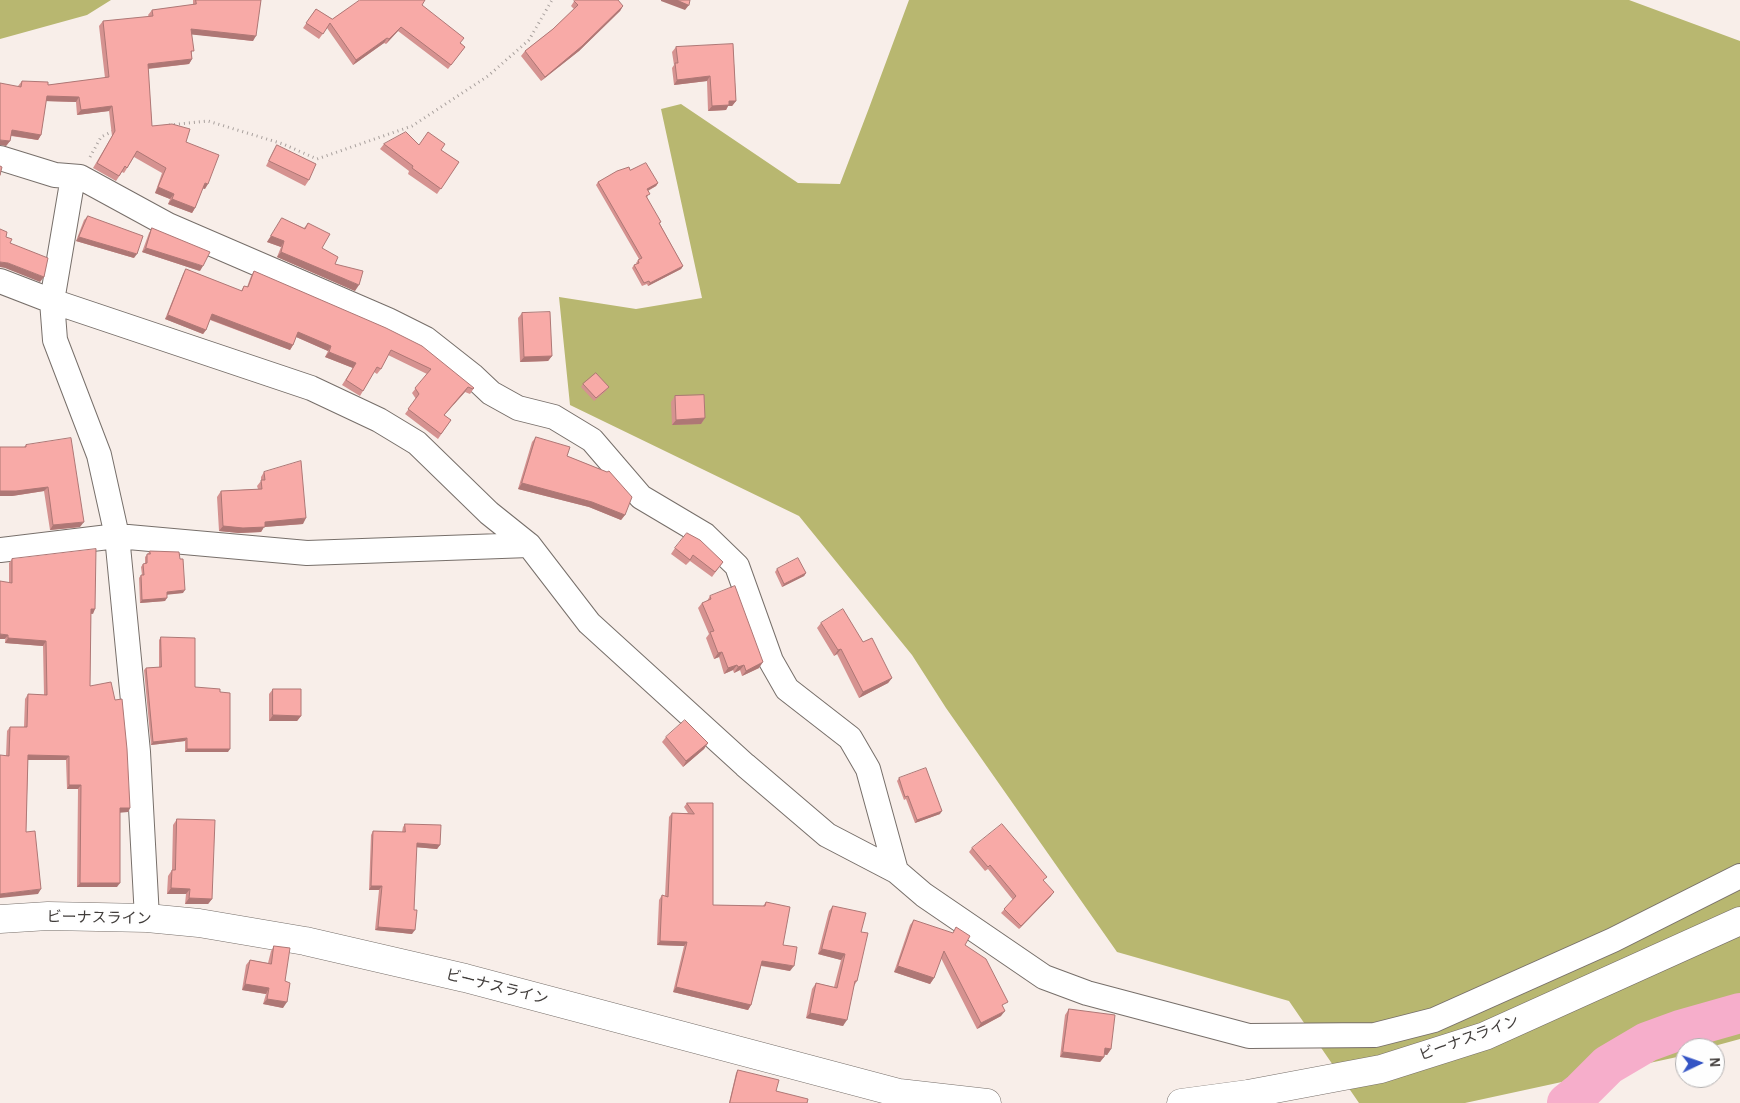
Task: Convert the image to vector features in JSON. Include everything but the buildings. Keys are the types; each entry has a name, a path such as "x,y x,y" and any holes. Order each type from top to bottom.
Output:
{"main road":[{"name":"ビーナスライン","path":"0,919 48,916 147,918 199,923 305,941 465,978 899,1093 987,1103"},
{"name":"ビーナスライン","path":"1181,1103 1248,1094 1381,1070 1485,1036 1740,921"}],"street":[{"path":"0,158 55,175 76,177 168,225 276,270 426,339 473,376 491,393 518,408 554,417 592,440 641,497 705,535 737,566 771,661 787,689 850,738 868,769 896,871"},
{"path":"76,177 52,301 55,340 99,455 117,536 138,752 147,918"},
{"path":"0,282 311,388 378,420 417,443 489,513 529,544 589,623 745,765 827,835 896,871 924,895 1044,977 1087,993 1249,1036 1375,1035 1434,1020 1613,940 1740,876"},
{"path":"0,550 117,536 307,554 529,544"}],"path":[{"path":"162,126 208,121 283,144 317,159 412,126 488,76 529,40 552,0"},
{"path":"76,177 100,137 116,131"}],"shaded area":[{"path":"0,0 111,0 87,15 0,39"},
{"path":"909,0 1629,0 1740,41 1740,1039 1725,1043 1725,1038 1675,1038 1675,1057 1465,1103 1359,1103 1289,1001 1117,952 946,708 912,655 799,516 570,405 559,297 636,309 702,298 661,109 681,104 798,183 840,184"}],"waterway":[{"path":"1567,1103 1608,1065 1647,1042 1680,1030 1740,1013"}]}
